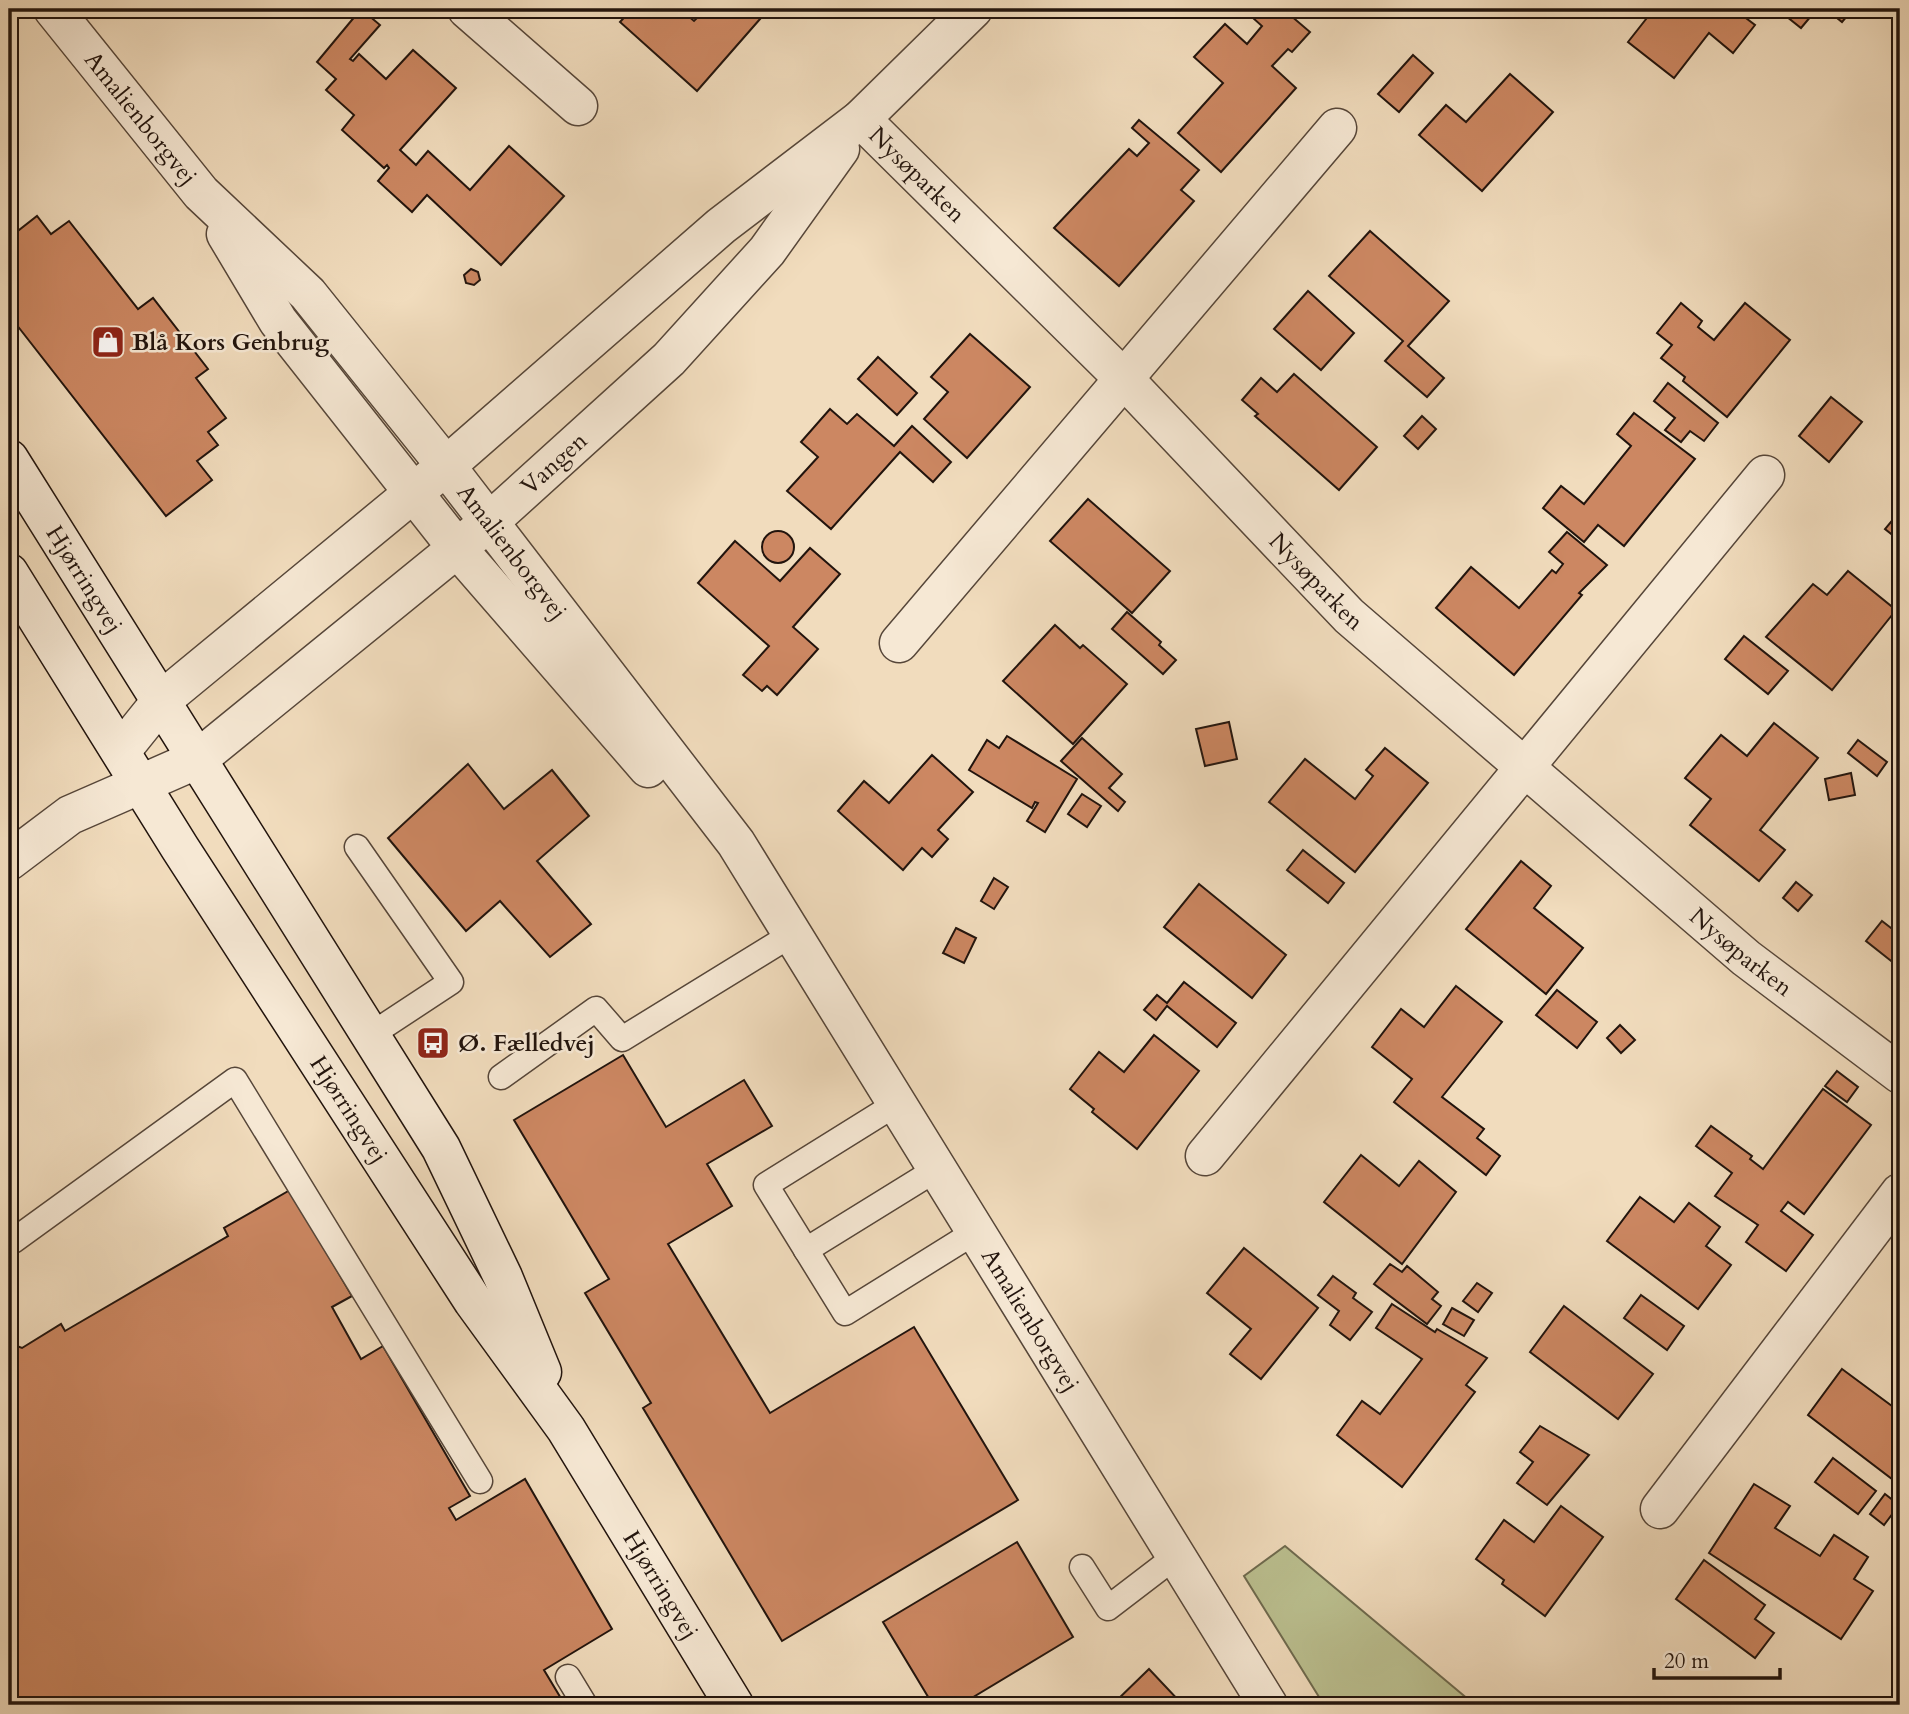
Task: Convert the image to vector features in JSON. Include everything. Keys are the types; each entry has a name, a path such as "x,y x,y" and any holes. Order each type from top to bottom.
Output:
{"street":[{"name":"Amalienborgvej","path":"53,9 201,193 278,321 457,548 791,934"},
{"path":"467,9 578,106"},
{"name":"Vangen","path":"162,700 446,466 721,226 861,119 974,9"},
{"name":"Vangen","path":"198,759 488,523 669,359 768,251 861,119"},
{"name":"Nysøparken","path":"861,119 1124,379 1349,616 1523,769 1746,958 1900,1073"},
{"path":"899,643 1337,128"},
{"name":"Amalienborgvej","path":"201,193 308,294 446,466 736,843 1268,1705"},
{"name":"Hjørringvej","path":"9,459 441,1148 503,1277 566,1429"},
{"path":"1205,1156 1765,475"},
{"name":"Hjørringvej","path":"9,573 473,1301 566,1429 734,1705"},
{"path":"70,815 162,700"},
{"path":"9,861 70,815 198,759"},
{"path":"1660,1509 1900,1193"}],"lane":[{"path":"357,847 451,982 369,1036"},
{"path":"500,1077 596,1009 622,1039 791,934"},
{"path":"10,1240 235,1080 480,1481"},
{"path":"896,1104 766,1185 806,1250 845,1313 975,1232"},
{"path":"806,1250 937,1169"},
{"path":"1082,1567 1108,1608 1176,1556"},
{"path":"568,1677 585,1705"}],"green space":[{"path":"1285,1546 1475,1705 1324,1705 1244,1576"}],"building":[{"path":"361,9 380,25 350,59 353,61 359,54 386,79 413,50 456,88 400,150 416,165 428,151 470,190 509,146 564,196 501,265 427,195 412,212 378,181 389,168 387,165 384,168 342,130 354,115 326,90 336,79 317,62"},
{"path":"632,9 680,9 694,21 706,9 748,9 760,19 697,91 620,22"},
{"path":"1261,9 1283,9 1310,32 1292,52 1288,49 1272,66 1296,88 1221,172 1178,133 1223,83 1194,57 1225,24 1247,44 1262,26 1253,18"},
{"path":"1654,9 1734,9 1755,25 1733,53 1709,33 1674,78 1628,42"},
{"path":"1777,9 1817,9 1801,28"},
{"path":"1826,9 1853,9 1842,22"},
{"path":"1413,55 1433,73 1399,112 1378,94"},
{"path":"1510,74 1553,112 1482,191 1419,135 1446,105 1466,122"},
{"path":"1139,120 1199,170 1181,190 1194,201 1119,286 1054,228 1129,149 1137,156 1149,143 1132,128"},
{"name":"Blå Kors Genbrug","path":"9,216 19,230 37,216 51,234 69,221 138,309 153,298 208,369 196,378 226,418 208,432 218,445 197,461 212,480 166,516 9,315"},
{"path":"1370,231 1449,301 1408,346 1444,378 1427,397 1385,361 1403,341 1329,276"},
{"path":"471,269 478,272 480,280 474,285 466,283 464,275"},
{"path":"1308,291 1354,333 1321,370 1274,329"},
{"path":"1681,303 1702,321 1698,327 1714,340 1745,303 1790,340 1727,417 1683,381 1685,377 1661,358 1672,345 1657,333"},
{"path":"970,334 1030,387 967,458 924,419 948,392 931,377"},
{"path":"878,357 917,393 897,415 858,379"},
{"path":"1294,374 1377,447 1339,490 1255,416 1258,414 1242,400 1261,378 1277,392"},
{"path":"1668,383 1718,423 1704,441 1690,431 1681,442 1665,430 1675,418 1654,401"},
{"path":"1831,397 1862,422 1829,462 1799,436"},
{"path":"830,409 847,424 857,414 894,446 912,426 951,462 933,482 900,452 831,529 787,491 818,457 801,442"},
{"path":"1634,413 1695,459 1624,546 1598,525 1584,542 1543,508 1561,486 1584,504 1631,446 1617,434"},
{"path":"1422,416 1436,429 1418,449 1404,436"},
{"path":"1088,499 1170,571 1132,613 1050,541"},
{"path":"1900,511 1900,541 1885,529"},
{"path":"778,531 789,536 794,547 789,558 778,563 767,558 762,547 767,536"},
{"path":"1567,532 1607,565 1579,593 1582,595 1514,675 1436,608 1471,567 1519,608 1552,570 1556,573 1563,564 1549,552"},
{"path":"735,541 780,581 810,548 840,574 793,627 818,649 777,695 767,686 762,691 743,675 769,646 698,583"},
{"path":"1848,571 1896,610 1832,690 1766,637 1813,584 1827,595"},
{"path":"1127,612 1161,642 1159,645 1176,660 1163,674 1112,629"},
{"path":"1055,625 1080,648 1083,645 1127,684 1073,744 1003,681"},
{"path":"1744,636 1788,671 1768,694 1725,659"},
{"path":"1229,722 1237,759 1205,766 1196,729"},
{"path":"1774,723 1818,758 1760,830 1785,850 1759,881 1690,825 1711,799 1685,778 1721,735 1747,756"},
{"path":"1007,736 1077,779 1045,832 1027,821 1038,803 1035,802 1032,808 969,770 987,740 999,748"},
{"path":"1082,738 1122,774 1109,788 1125,802 1118,811 1061,761"},
{"path":"1858,740 1887,762 1877,776 1848,753"},
{"path":"1385,748 1428,783 1355,872 1269,802 1305,759 1355,799 1373,776 1366,770"},
{"path":"932,755 973,792 938,830 948,839 932,857 922,848 903,870 838,811 864,781 889,803"},
{"path":"468,764 504,809 552,770 589,816 537,861 591,924 550,957 500,901 466,931 388,838"},
{"path":"1851,773 1855,795 1829,800 1825,779"},
{"path":"1082,794 1101,806 1087,827 1068,814"},
{"path":"1303,850 1344,883 1328,903 1287,870"},
{"path":"1521,861 1551,886 1534,908 1583,948 1546,994 1466,929"},
{"path":"994,878 1008,887 994,909 981,901"},
{"path":"1796,882 1812,895 1798,911 1783,898"},
{"path":"1199,884 1286,955 1252,998 1164,927"},
{"path":"1882,921 1900,935 1900,968 1866,941"},
{"path":"956,928 976,938 964,963 943,953"},
{"path":"1184,982 1236,1023 1217,1047 1167,1006 1156,1020 1144,1010 1157,995 1167,1003"},
{"path":"1456,986 1502,1022 1442,1097 1484,1129 1477,1138 1500,1156 1486,1175 1394,1102 1412,1079 1372,1047 1401,1009 1424,1027"},
{"path":"1557,990 1597,1022 1577,1048 1536,1015"},
{"path":"1620,1025 1635,1040 1621,1053 1607,1038"},
{"path":"1154,1035 1199,1071 1137,1149 1092,1112 1094,1109 1070,1089 1099,1052 1124,1072"},
{"path":"623,1055 666,1127 744,1080 772,1126 707,1164 732,1206 668,1244 770,1413 914,1327 1018,1500 782,1641 643,1408 651,1403 585,1293 609,1279 514,1120"},
{"path":"1837,1071 1858,1087 1847,1102 1825,1086"},
{"path":"1823,1089 1871,1125 1804,1214 1788,1202 1781,1211 1813,1235 1786,1271 1746,1242 1758,1225 1715,1196 1732,1173 1696,1146 1711,1126 1752,1156 1750,1159 1763,1169"},
{"path":"1361,1155 1399,1186 1419,1161 1456,1192 1402,1264 1324,1202"},
{"path":"290,1190 352,1296 332,1307 361,1359 383,1346 470,1496 449,1508 456,1520 525,1479 612,1629 544,1670 565,1705 9,1705 9,1343 22,1348 61,1324 65,1331 228,1236 224,1228"},
{"path":"1640,1197 1674,1222 1689,1203 1720,1227 1706,1246 1731,1265 1698,1309 1607,1241"},
{"path":"1244,1248 1318,1308 1261,1379 1230,1354 1251,1329 1207,1293"},
{"path":"1390,1264 1402,1272 1407,1266 1438,1292 1432,1299 1441,1306 1427,1324 1374,1284"},
{"path":"1333,1276 1356,1293 1353,1298 1372,1312 1350,1340 1330,1325 1339,1311 1318,1295"},
{"path":"1477,1283 1492,1293 1478,1312 1463,1301"},
{"path":"1641,1295 1684,1326 1667,1350 1624,1318"},
{"path":"1392,1304 1435,1332 1437,1329 1487,1358 1466,1385 1475,1392 1402,1487 1337,1435 1362,1401 1380,1414 1422,1359 1376,1328"},
{"path":"1564,1306 1653,1374 1618,1419 1530,1352"},
{"path":"1452,1308 1474,1320 1464,1336 1443,1324"},
{"path":"1842,1369 1900,1412 1900,1468 1892,1479 1808,1415"},
{"path":"1540,1426 1589,1455 1547,1505 1517,1483 1533,1462 1520,1452"},
{"path":"1833,1458 1876,1491 1858,1514 1815,1482"},
{"path":"1754,1484 1790,1506 1775,1528 1820,1556 1834,1535 1868,1557 1854,1579 1873,1591 1841,1639 1709,1553"},
{"path":"1885,1494 1899,1505 1884,1525 1870,1514"},
{"path":"1561,1506 1603,1537 1545,1616 1502,1584 1504,1580 1476,1559 1504,1520 1534,1542"},
{"path":"1017,1542 1073,1637 960,1705 933,1705 883,1622"},
{"path":"1704,1560 1765,1605 1755,1619 1774,1633 1755,1658 1676,1599"},
{"path":"1149,1669 1182,1704 1112,1705"}],"place":[{"name":"Blå Kors Genbrug","path":"108,342"},
{"name":"Ø. Fælledvej","path":"433,1043"}]}
